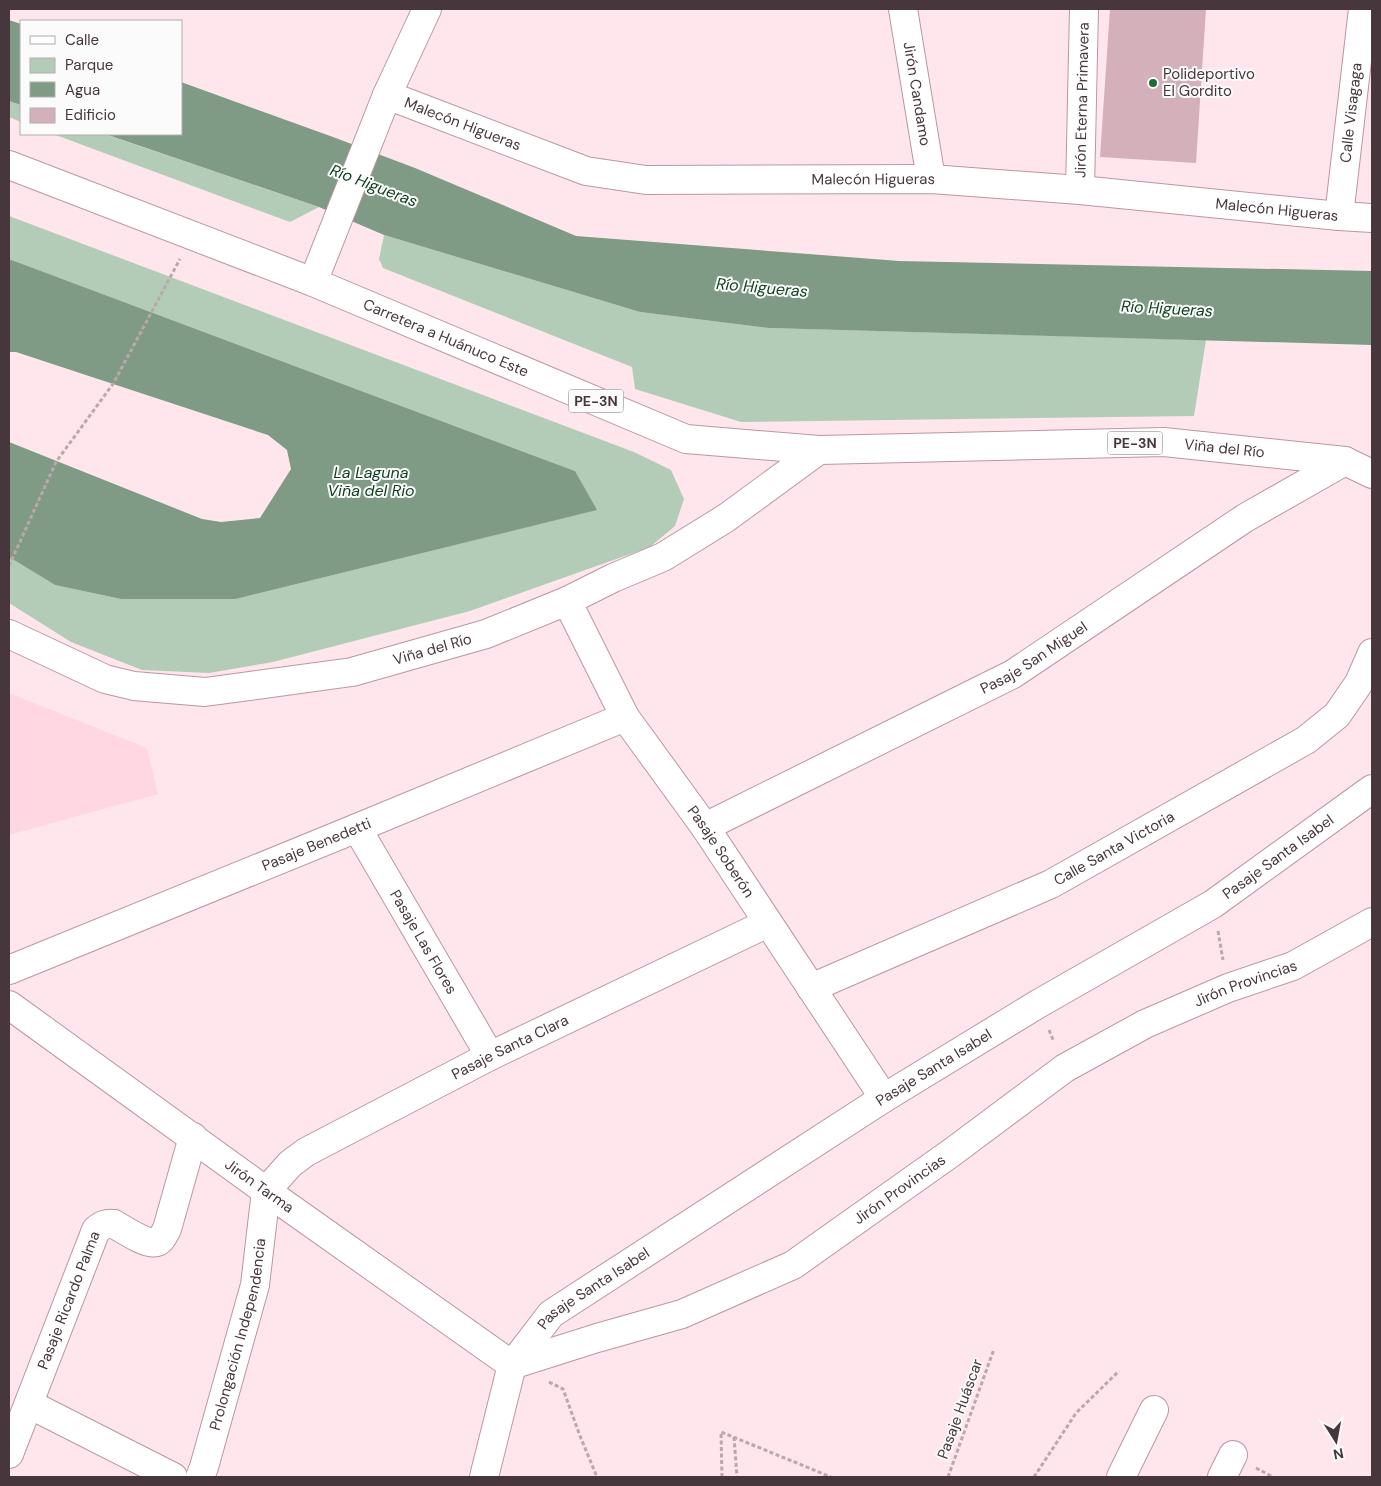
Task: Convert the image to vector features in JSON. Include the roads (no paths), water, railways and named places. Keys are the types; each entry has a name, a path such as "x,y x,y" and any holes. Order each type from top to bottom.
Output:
{"main road":[{"path":"313,282 387,95 427,9"},
{"name":"Jirón Candamo","path":"903,9 931,179"},
{"name":"Jirón Eterna Primavera","path":"1080,190 1084,9"},
{"name":"Calle Visagaga","path":"1339,216 1363,9"},
{"name":"Malecón Higueras","path":"387,95 586,171 646,180 931,179 1080,190 1372,218"},
{"name":"Carretera a Huánuco Este","path":"9,165 313,282 686,439 819,450 894,448"},
{"name":"Viña del Río","path":"894,448 1164,442 1345,460 1372,474"},
{"name":"Viña del Río","path":"9,634 104,679 134,686 205,692 352,672 486,634 567,601 613,578 662,557 726,518 819,450"},
{"name":"Pasaje San Miguel","path":"705,827 1013,674 1245,518 1345,460"},
{"name":"Pasaje Soberón","path":"567,601 625,717 705,827 884,1098"},
{"name":"Calle Santa Victoria","path":"811,988 1051,884 1306,740 1337,714 1359,683 1372,653"},
{"name":"Pasaje Benedetti","path":"9,970 625,717"},
{"name":"Pasaje Santa Isabel","path":"512,1365 551,1314 884,1098 1038,1004 1213,904 1372,789"},
{"name":"Pasaje Las Flores","path":"357,828 490,1056"},
{"name":"Jirón Provincias","path":"512,1365 682,1314 793,1265 951,1153 1065,1068 1146,1024 1228,988 1293,966 1372,922"},
{"name":"Pasaje Santa Clara","path":"266,1190 290,1164 306,1152 490,1056 768,923"},
{"name":"Jirón Tarma","path":"9,1005 512,1365"},
{"name":"Pasaje Ricardo Palma","path":"9,1454 96,1230 103,1224 108,1223 114,1224 149,1243 157,1242 163,1237 167,1229 193,1137"},
{"name":"Prolongación Independencia","path":"200,1477 255,1285 266,1190"},
{"path":"484,1477 512,1365"},
{"path":"29,1404 173,1477"},
{"path":"1121,1477 1154,1410"}],"water":[{"path":"9,20 20,24 20,105 9,101"},
{"name":"Río Higueras","path":"182,82 415,168 576,236 899,261 1372,271 1372,345 769,328 640,312 384,235 319,207 108,135 182,135"},
{"name":"La Laguna Viña del Rio","path":"9,259 575,471 597,510 236,599 121,599 55,585 9,557 9,442 202,519 221,522 260,518 291,469 287,450 268,435 16,352 9,352"}],"place":[{"name":"Polideportivo El Gordito","path":"1153,83"}]}
